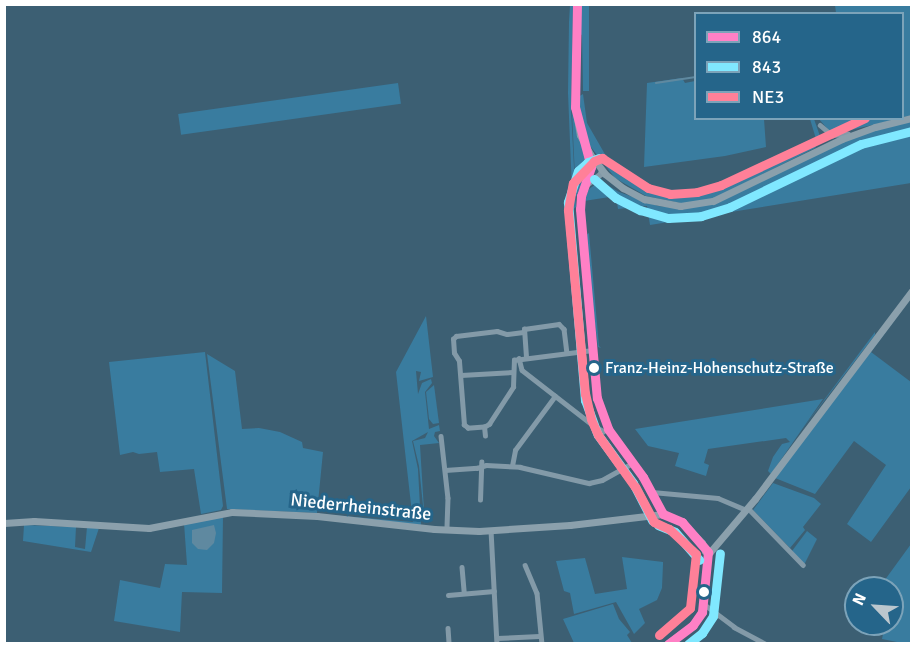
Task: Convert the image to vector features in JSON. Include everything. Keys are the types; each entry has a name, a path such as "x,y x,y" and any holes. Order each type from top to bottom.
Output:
{"main road":[{"path":"577,4 575,107 585,145 602,170 623,188 645,200 669,206 692,205 725,196 857,133 912,118"},
{"path":"663,514 682,522 704,545 704,550 708,552 712,550 713,545 747,509 912,291"},
{"name":"Niederrheinstraße","path":"4,523 34,521 149,528 232,512 317,516 447,530 491,530 580,525 663,514"},
{"path":"704,545 709,542 713,545"}],"street":[{"path":"820,125 832,135 857,133"},
{"path":"585,145 591,166 580,209 597,398 608,429 652,492 663,514"},
{"path":"588,178 602,170"},
{"path":"584,188 601,174 602,170"},
{"path":"567,353 562,325 526,328 523,332 507,334 497,331 454,337 454,353 459,359 461,375 464,425 468,428 484,427 489,424 514,384 512,362 519,358 567,353 592,350"},
{"path":"523,332 526,357"},
{"path":"519,358 522,370 601,430 608,429"},
{"path":"461,375 513,372"},
{"path":"512,466 515,450 555,396"},
{"path":"484,427 485,436"},
{"path":"441,436 448,498 447,530"},
{"path":"445,470 481,464 512,466 589,483 602,480 633,463"},
{"path":"480,500 481,464"},
{"path":"652,492 718,498 747,509 803,565"},
{"path":"491,530 497,641 539,636"},
{"path":"667,644 698,620 704,604 708,552"},
{"path":"525,565 537,593 539,636 542,644"},
{"path":"462,567 464,592"},
{"path":"448,595 494,591"},
{"path":"704,604 730,624 766,644"},
{"path":"448,628 449,644"}],"shaded area":[{"path":"570,5 573,5 571,109 576,207 570,212 569,199 572,191 568,93 569,22"},
{"path":"581,5 589,5 589,91 583,91"},
{"path":"835,5 911,5 911,116 904,117 904,12 836,12"},
{"path":"682,78 685,83 694,81 694,120 764,120 766,147 725,156 644,167 647,83"},
{"path":"398,83 401,104 181,135 178,114"},
{"path":"583,94 587,123 606,156 627,177 651,190 699,191 767,166 816,139 810,120 814,120 821,139 815,148 715,198 685,204 646,196 615,178 587,142 578,97"},
{"path":"572,112 589,169 576,197 575,178"},
{"path":"820,120 894,120 838,133 830,132"},
{"path":"911,121 911,183 650,225 647,206 618,209 616,196 584,201 589,189 600,181 619,192 658,206 676,208 706,205 863,133"},
{"path":"589,233 601,348 598,347 592,300 586,235"},
{"path":"896,314 899,314 871,352 911,382 911,487 871,542 847,524 886,465 854,441 815,494 775,478"},
{"path":"426,316 433,377 419,381 421,372 416,371 418,394 422,383 431,379 432,383 425,392 429,429 439,425 440,431 435,432 434,436 439,443 420,445 425,526 419,466 413,441 425,438 428,432 412,441 418,469 421,525 320,514 413,522 396,372"},
{"path":"875,332 875,335 800,432"},
{"path":"205,352 223,506 221,510 201,514 194,469 160,472 157,452 139,454 133,452 120,455 109,362"},
{"path":"207,354 235,371 242,429 259,428 280,432 302,442 303,448 323,452 317,513 227,509"},
{"path":"434,385 439,423 433,424 429,419 426,392"},
{"path":"823,399 771,474 768,471 773,457 782,444 790,442 786,438 708,449 704,463 709,465 706,476 675,466 679,453 648,446 635,429"},
{"path":"773,483 814,498 821,504 803,527 805,530 790,548 753,510"},
{"path":"223,516 222,593 182,592 180,632 114,621 120,580 160,588 165,564 187,565 184,523"},
{"path":"24,525 76,527 75,547 85,549 87,527 99,528 91,552 23,541"},
{"path":"214,525 216,533 214,543 207,550 198,549 192,543 192,530"},
{"path":"807,531 817,539 804,565 792,551"},
{"path":"911,544 911,643 882,639 883,636 904,636 904,576 888,576"},
{"path":"622,557 663,562 662,588 657,600 639,609 645,623 634,634 616,602 574,614 570,593 564,591 556,561 585,558 595,594 627,589"},
{"path":"613,604 619,619 630,632 627,635 632,643 574,643 563,619"}],"waterway":[{"path":"656,83 694,77"}],"transit line":[{"name":"864","path":"577,4 575,107 591,167 581,196 580,209 597,398 608,429 643,477 663,514"},
{"name":"NE3","path":"659,635 690,608 696,554 669,529 654,522 635,487 598,435 591,419 585,394 568,210 573,183 594,161 602,158 648,188 670,194 697,192 721,185 861,120"},
{"name":"843","path":"594,179 616,198 640,210 668,218 701,216 730,207 861,144 912,131"},
{"name":"843","path":"599,158 588,162 578,171 568,202 585,400 598,435 633,483 652,520"},
{"name":"864","path":"663,514 682,522 708,552"},
{"name":"843","path":"658,525 675,532 699,560"},
{"name":"864","path":"668,644 693,625 702,612 708,552"},
{"name":"843","path":"688,644 702,633 713,616 720,553"}],"place":[{"name":"Franz-Heinz-Hohenschutz-Straße","path":"594,368"}]}
